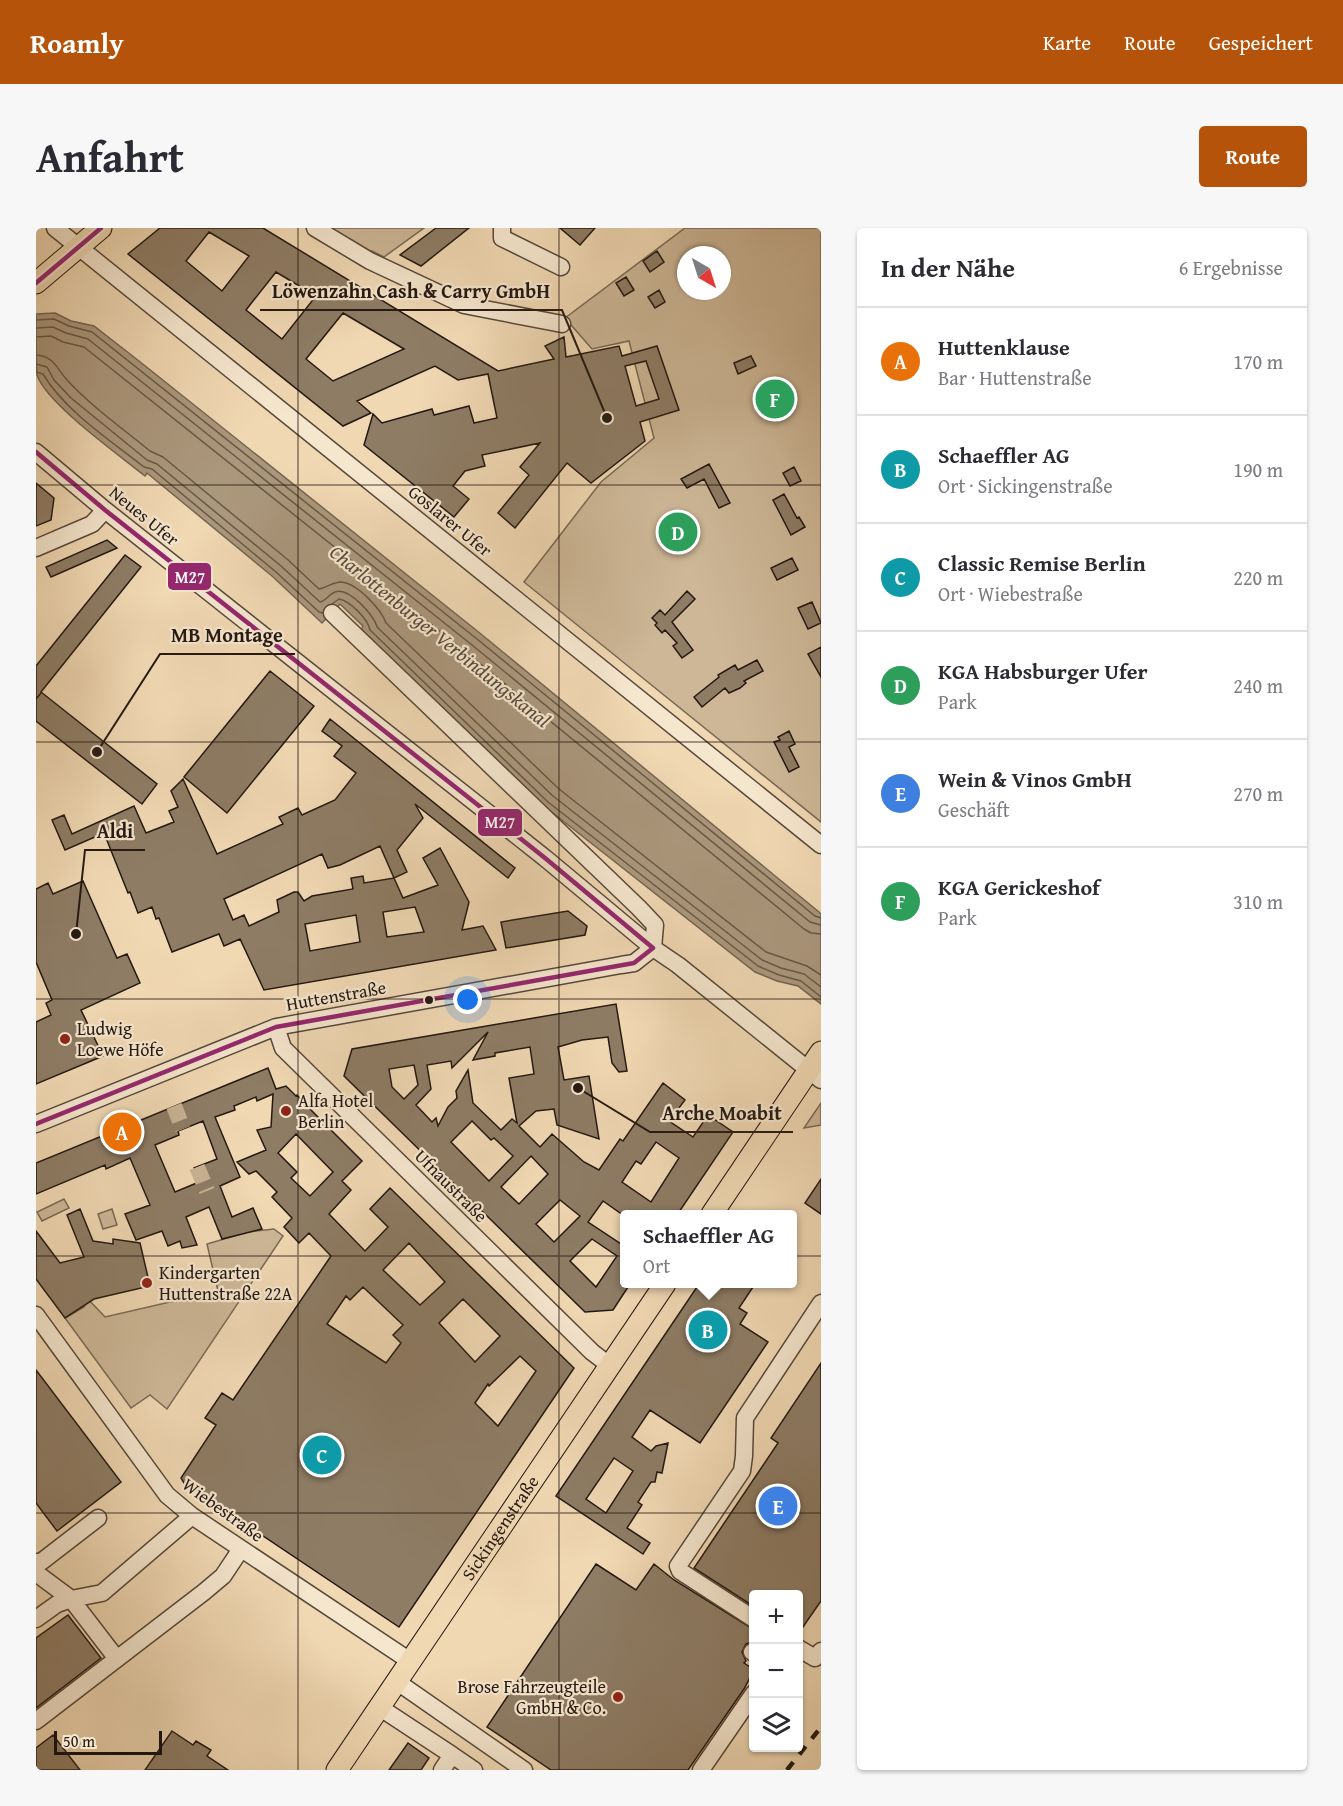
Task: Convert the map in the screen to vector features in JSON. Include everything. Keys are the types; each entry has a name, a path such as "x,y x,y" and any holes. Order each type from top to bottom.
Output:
{"main road":[{"path":"39,280 101,228"},
{"path":"716,1210 815,1075 821,1053"},
{"name":"Sickingenstraße","path":"337,1770 662,1288"}],"street":[{"name":"Goslarer Ufer","path":"55,228 821,844"},
{"path":"315,228 370,261 464,305 562,324"},
{"path":"502,228 502,238 561,267"},
{"name":"Neues Ufer","path":"36,452 105,510 815,1075"},
{"path":"36,548 92,524 105,510"},
{"path":"332,613 639,908 655,925 653,948"},
{"name":"Huttenstraße","path":"36,1124 276,1027 634,963 653,948"},
{"name":"Ufnaustraße","path":"276,1027 283,1048 592,1352 609,1365"},
{"path":"749,1616 680,1571 678,1566 741,1471 744,1456 745,1418 821,1303"},
{"name":"Wiebestraße","path":"36,1315 167,1495 192,1516 410,1661"},
{"path":"36,1619 57,1604 102,1593 192,1516"},
{"path":"36,1562 41,1562 98,1518"},
{"path":"36,1720 223,1576 241,1549"},
{"path":"36,1573 71,1599 117,1659"},
{"path":"396,1681 524,1770"},
{"path":"700,1770 750,1698"},
{"path":"379,1707 474,1770"},
{"path":"442,1770 452,1755"}],"shaded area":[{"path":"323,228 424,228 384,257 372,251 359,250"},
{"path":"685,228 821,228 821,822 524,582 601,482 654,438 629,341 592,349 565,318"},
{"path":"821,1103 821,1125 804,1128"},
{"path":"64,1199 69,1208 42,1221 37,1212"},
{"path":"112,1209 117,1225 103,1229 98,1214"},
{"path":"274,1229 283,1236 167,1409 150,1395 131,1408 65,1318 84,1307 88,1299 105,1317 218,1291 207,1244 248,1232"}],"water":[{"name":"Charlottenburger Verbindungskanal","path":"55,313 71,321 94,326 139,361 481,634 819,912 821,914 821,1004 798,986 755,972 544,806 361,630 363,626 340,604 322,623 272,576 147,473 145,476 68,414 43,387 37,375 36,314"}],"building":[{"path":"160,228 263,228 498,371 554,359 545,346 564,337 566,357 619,346 622,356 657,346 679,410 640,422 645,441 591,483 567,463 515,528 498,513 529,475 520,467 540,443 482,455 485,466 465,471 453,486 469,499 454,517 364,445 373,414 382,423 432,409 434,415 469,406 474,423 497,418 488,374 458,380 435,366 357,401 371,413 343,426 128,254","holes":["209,232 249,256 222,291 186,261","276,272 316,296 282,339 246,310","343,313 404,349 333,381 306,359","646,361 659,399 636,406 625,366"]},
{"path":"436,228 469,228 421,266 400,255"},
{"path":"560,228 595,228 580,245"},
{"path":"657,251 664,262 650,272 643,261"},
{"path":"626,277 634,290 624,296 616,283"},
{"path":"659,290 665,302 655,308 648,297"},
{"path":"751,356 756,366 738,374 734,363"},
{"path":"709,464 730,503 719,508 704,479 687,488 681,479"},
{"path":"794,467 801,481 790,486 783,473"},
{"path":"36,483 54,498 51,520 36,526"},
{"path":"784,494 797,518 799,517 805,527 791,535 773,500"},
{"path":"107,540 117,548 51,577 46,567"},
{"path":"125,555 141,567 41,692 157,784 142,804 36,721 36,666"},
{"path":"792,558 798,570 777,580 771,568"},
{"path":"687,591 695,599 672,622 693,650 682,658 673,646 677,643 665,630 662,633 652,618 660,610 665,615"},
{"path":"812,602 821,623 808,629 798,608"},
{"path":"821,647 821,677 808,654"},
{"path":"757,660 763,671 744,681 746,683 740,688 729,693 725,688 702,707 694,697 719,677 718,675 735,665 738,670"},
{"path":"270,671 314,706 227,813 184,777"},
{"path":"330,719 515,868 508,878 415,804 423,818 397,850 407,872 394,878 403,898 438,885 423,858 440,848 469,902 462,930 483,926 496,950 264,990 240,939 224,946 219,934 172,952 159,918 156,919 152,907 138,913 104,833 65,850 52,820 64,815 72,834 134,806 146,833 174,822 169,811 178,807 171,791 183,779 217,854 283,824 279,817 298,808 302,815 335,800 356,773 334,756 342,746 322,731","holes":["380,846 394,878 364,883 363,876 351,878 353,889 312,896 304,901 298,892 294,892 277,900 279,912 249,926 244,915 233,920 224,899 322,854 328,868 340,865","415,907 424,932 387,937 383,912","356,915 360,942 310,951 305,924"]},
{"path":"789,731 795,744 789,747 799,767 789,772 774,742 780,740 778,737"},
{"path":"83,881 117,958 127,954 140,983 81,1010 103,1056 36,1084 36,1022 51,1015 46,1003 52,1000 36,962 36,889 48,883 53,894"},
{"path":"568,911 587,926 585,935 506,948 501,922"},
{"path":"616,1004 627,1071 619,1072 612,1063 608,1037 582,1040 558,1047 564,1080 589,1076 599,1139 557,1125 554,1109 536,1111 519,1126 540,1147 552,1134 584,1162 599,1170 620,1139 623,1141 663,1083 685,1100 669,1121 693,1137 708,1115 733,1132 680,1210 620,1210 620,1213 603,1201 588,1222 620,1243 620,1288 627,1288 613,1310 585,1312 344,1076 352,1049","holes":["488,1032 473,1060 495,1056 495,1053 530,1047 534,1074 509,1078 517,1123 512,1119 501,1130 473,1103 468,1070 456,1091 457,1098 448,1107 438,1126 436,1118 432,1122 416,1105 431,1089 427,1065 451,1061 452,1068","414,1065 418,1085 404,1099 392,1087 389,1069","472,1121 491,1140 494,1138 513,1156 489,1181 451,1142","656,1142 679,1158 651,1202 622,1182 636,1161 641,1164","531,1156 548,1174 519,1204 501,1187","560,1200 580,1216 554,1242 536,1224","592,1239 617,1256 596,1287 570,1261"]},
{"path":"268,1068 276,1089 286,1086 297,1095 362,1161 342,1181 351,1190 329,1214 365,1251 388,1227 370,1209 390,1188 574,1368 399,1627 184,1483 181,1478 216,1425 205,1418 222,1393 233,1400 331,1256 309,1233 299,1243 284,1227 292,1218 272,1197 277,1192 256,1171 249,1174 237,1162 266,1150 257,1130 271,1127 273,1094 257,1101 256,1097 234,1106 235,1110 215,1117 240,1177 220,1186 232,1217 253,1208 262,1229 222,1239 209,1207 186,1217 197,1245 182,1248 180,1241 168,1246 162,1231 136,1240 125,1214 150,1205 130,1158 106,1169 105,1165 36,1194 36,1163","holes":["203,1121 217,1159 194,1168 199,1182 175,1192 155,1145 179,1135 178,1131","296,1134 333,1172 310,1196 291,1178 297,1172 278,1153","409,1243 445,1282 420,1305 383,1270","363,1287 403,1325 393,1335 401,1343 386,1363 327,1324 346,1296 350,1300","463,1299 500,1336 475,1362 439,1323","520,1356 536,1371 498,1426 475,1403 488,1384 489,1386"]},
{"path":"821,1179 821,1214 805,1203"},
{"path":"80,1209 93,1241 113,1244 113,1239 140,1243 150,1286 94,1299 65,1318 36,1279 36,1231 60,1263 84,1257 67,1215"},
{"path":"696,1288 752,1288 739,1308 747,1313 740,1324 768,1342 700,1443 650,1410 632,1437 651,1451 656,1446 668,1443 662,1473 657,1472 655,1482 651,1482 638,1502 642,1505 627,1528 650,1543 643,1554 556,1496","holes":["614,1458 633,1471 606,1513 586,1499"]},
{"path":"821,1363 821,1601 803,1627 803,1590 749,1590 749,1603 694,1568 778,1443 771,1438"},
{"path":"36,1370 121,1482 57,1531 36,1503"},
{"name":"Brose Fahrzeugteile GmbH & Co.","path":"596,1564 636,1590 654,1564 674,1580 749,1627 749,1643 746,1644 742,1652 746,1661 744,1663 749,1666 749,1680 688,1770 551,1770 487,1727"},
{"path":"68,1615 101,1658 36,1708 36,1638"},
{"path":"172,1731 193,1745 196,1741 211,1750 207,1756 228,1770 145,1770"},
{"path":"53,1735 80,1770 36,1770 36,1748"},
{"path":"408,1743 429,1758 421,1770 389,1770"}],"tunnel":[{"path":"174,1106 183,1129"},
{"path":"197,1167 207,1191"}],"railway":[{"path":"787,1770 821,1727"}],"transit line":[{"name":"M27","path":"36,283 101,228"},
{"name":"M27","path":"36,452 105,510 545,858 653,948"},
{"name":"M27","path":"36,1124 276,1027 634,963 653,948"}],"place":[{"name":"KGA Gerickeshof","path":"775,399"},
{"name":"Löwenzahn Cash & Carry GmbH","path":"607,418"},
{"name":"KGA Habsburger Ufer","path":"678,532"},
{"name":"MB Montage","path":"97,752"},
{"name":"Aldi","path":"76,934"},
{"name":"Ludwig Loewe Höfe","path":"65,1039"},
{"name":"Arche Moabit","path":"578,1088"},
{"name":"Alfa Hotel Berlin","path":"286,1111"},
{"name":"Huttenklause","path":"122,1132"},
{"name":"Kindergarten Huttenstraße 22A","path":"147,1283"},
{"name":"Schaeffler AG","path":"708,1330"},
{"name":"Classic Remise Berlin","path":"322,1455"},
{"name":"Wein & Vinos GmbH","path":"778,1506"},
{"name":"Brose Fahrzeugteile GmbH & Co.","path":"618,1697"}]}
